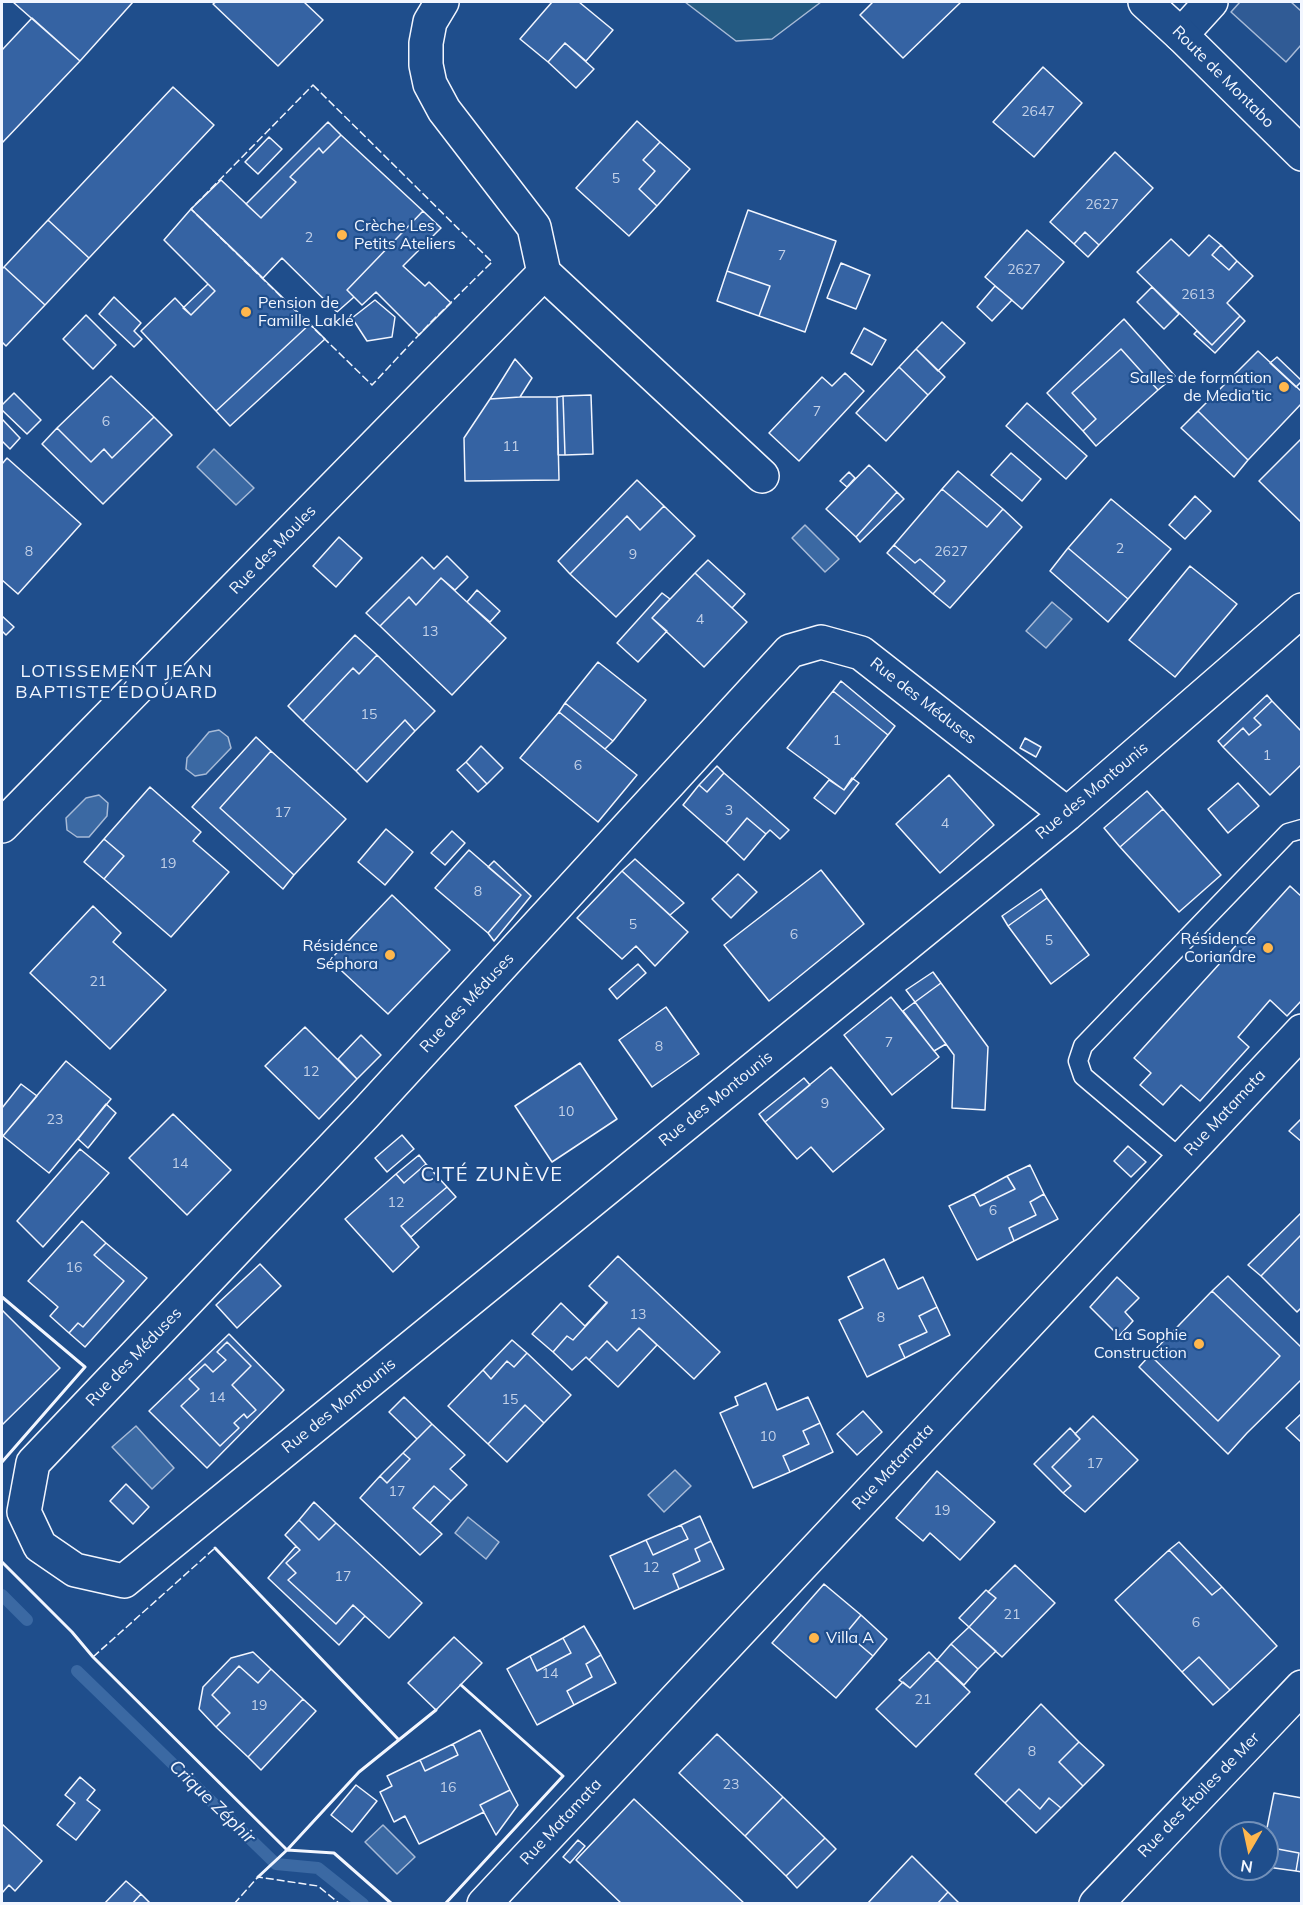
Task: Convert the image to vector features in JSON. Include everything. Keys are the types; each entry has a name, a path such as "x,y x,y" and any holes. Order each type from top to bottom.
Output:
{"street":[{"path":"442,2 430,22 426,43 426,64 430,84 444,110 534,227 544,273 762,476"},
{"name":"Route de Montabo","path":"1145,2 1302,154"},
{"path":"1181,35 1210,2"},
{"name":"Rue des Moules","path":"2,826 544,273"},
{"name":"Rue des Montounis","path":"124,1581 1067,814 1302,610"},
{"name":"Rue des Méduses","path":"124,1581 75,1570 40,1546 24,1512 33,1463 364,1115 790,651 821,642 861,653 1067,814"},
{"name":"Rue Matamata","path":"484,1904 1302,1031"},
{"name":"Rue des Étoiles de Mer","path":"1108,1899 1302,1687"}],"lane":[{"path":"1181,1159 1083,1076 1078,1061 1083,1046 1287,833 1302,829"}],"shaded area":[{"path":"685,2 821,2 772,39 736,41"},
{"path":"1240,2 1291,2 1301,11 1301,45 1286,62 1231,12"},
{"path":"214,449 254,488 236,505 197,467"},
{"path":"805,525 839,559 825,572 792,538"},
{"path":"1052,602 1072,619 1046,648 1026,631"},
{"path":"219,730 228,737 231,748 206,774 195,776 186,769 187,758 209,732"},
{"path":"99,795 108,803 107,816 89,837 77,837 67,830 66,818 86,798"},
{"path":"136,1426 174,1468 152,1489 112,1447"},
{"path":"675,1470 691,1486 664,1512 648,1495"},
{"path":"468,1517 499,1542 486,1559 455,1533"},
{"path":"383,1825 415,1857 397,1874 365,1842"}],"building":[{"path":"13,2 133,2 80,61"},
{"path":"216,2 304,2 323,20 278,66 213,4"},
{"path":"552,2 579,2 613,30 586,61 565,43 548,62 520,39"},
{"path":"873,2 961,2 903,58 860,15"},
{"path":"32,18 80,61 2,143 2,50"},
{"path":"565,43 594,69 576,88 548,62"},
{"path":"1043,67 1082,103 1034,157 993,122"},
{"path":"173,87 214,125 89,258 48,220"},
{"path":"637,121 660,142 643,160 655,171 639,189 657,206 629,236 576,188"},
{"path":"328,122 341,135 323,153 319,148 290,177 296,182 261,218 246,204"},
{"path":"341,135 423,211 347,290 354,297 337,312 282,258 263,278 191,209 221,180 261,218 296,182 290,177 319,148 323,153"},
{"path":"269,137 282,149 258,174 245,162"},
{"path":"660,142 690,169 657,206 639,189 655,171 643,160"},
{"path":"1115,152 1153,188 1099,245 1085,232 1074,244 1050,222"},
{"name":"Pension de Famille Laklé","path":"191,209 310,324 216,411 141,331 175,298 191,315 215,291 164,240"},
{"path":"748,210 836,241 805,332 759,316 770,286 727,271"},
{"path":"423,211 441,228 403,266 425,286 429,282 451,303 419,335 376,292 362,305 347,290"},
{"path":"48,220 89,258 45,305 4,267"},
{"path":"1027,230 1064,262 1022,309 985,277"},
{"path":"1085,232 1099,245 1088,257 1074,244"},
{"path":"1209,235 1221,245 1212,255 1229,270 1237,261 1253,276 1227,303 1240,316 1212,345 1137,272 1171,239 1189,256"},
{"path":"1221,245 1237,261 1229,270 1212,255"},
{"path":"841,263 870,275 856,309 827,298"},
{"path":"4,267 45,305 6,346 2,342 2,269"},
{"path":"727,271 770,286 759,316 717,301"},
{"path":"208,284 215,291 191,315 183,308"},
{"path":"995,286 1012,300 992,321 977,307"},
{"path":"1152,287 1179,314 1164,329 1137,302"},
{"path":"114,297 141,323 134,331 142,339 134,347 99,314"},
{"path":"375,300 395,317 392,337 367,341 352,318"},
{"path":"86,315 116,345 93,369 63,339"},
{"path":"1240,316 1245,321 1215,353 1194,334 1197,331 1212,345"},
{"path":"1124,319 1175,376 1158,390 1121,349 1072,393 1096,419 1083,431 1047,393"},
{"path":"942,322 965,343 938,371 916,349"},
{"path":"310,324 325,339 230,426 216,411"},
{"path":"864,328 886,340 872,365 851,353"},
{"path":"916,349 945,377 928,395 899,367"},
{"path":"1121,349 1158,390 1096,446 1083,431 1096,419 1072,393"},
{"path":"1258,351 1302,392 1302,403 1248,460 1198,411"},
{"path":"1277,357 1302,381 1296,387 1270,363"},
{"path":"515,359 532,378 520,397 490,399"},
{"path":"899,367 928,395 886,441 856,413"},
{"path":"845,373 864,391 799,461 769,433 822,377 832,386"},
{"path":"111,376 154,417 112,458 104,449 91,462 57,428"},
{"path":"14,393 41,420 27,434 2,410 2,405"},
{"path":"591,395 593,454 565,455 563,396"},
{"path":"563,396 565,455 558,455 557,397"},
{"path":"557,397 559,480 465,481 464,438 490,399"},
{"path":"1027,403 1087,456 1066,479 1006,426"},
{"path":"1198,411 1248,460 1234,477 1181,428"},
{"path":"154,417 172,435 103,504 42,444 57,428 91,462 104,449 112,458"},
{"path":"2,419 20,438 10,449 2,441"},
{"path":"1302,440 1302,523 1259,481"},
{"path":"1011,453 1041,479 1022,501 991,475"},
{"path":"7,458 81,524 18,594 2,580 2,464"},
{"path":"869,465 897,492 856,537 826,509"},
{"path":"958,471 1003,509 987,527 942,489"},
{"path":"849,472 855,478 847,487 840,481"},
{"path":"637,480 664,506 640,530 627,516 570,574 558,561"},
{"path":"942,489 987,527 1003,509 1022,527 950,608 933,594 945,581 920,559 915,563 894,545"},
{"path":"897,492 904,499 860,542 856,537"},
{"path":"1195,496 1211,511 1185,539 1169,525"},
{"path":"1111,499 1171,549 1128,599 1068,548"},
{"path":"664,506 695,536 616,617 570,574 627,516 640,530"},
{"path":"339,537 362,558 336,587 313,566"},
{"path":"894,545 915,563 920,559 945,581 933,594 887,553"},
{"path":"1068,548 1128,599 1108,622 1050,571"},
{"path":"447,556 468,577 455,590 441,578 416,605 409,597 380,626 366,613 422,557 434,569"},
{"path":"708,560 745,594 732,608 695,573"},
{"path":"1190,566 1237,604 1175,677 1129,640"},
{"path":"695,573 747,622 704,667 652,618"},
{"path":"441,578 506,638 452,695 380,626 409,597 416,605"},
{"path":"477,590 500,611 490,622 467,602"},
{"path":"662,593 670,599 652,618 667,631 638,662 617,643"},
{"path":"2,616 14,627 6,635 2,631"},
{"path":"355,635 377,655 359,674 353,668 303,721 288,706"},
{"path":"377,655 435,711 415,731 405,720 356,771 303,721 353,668 359,674"},
{"path":"598,662 646,700 613,741 565,703"},
{"path":"841,681 895,726 888,735 833,691"},
{"path":"833,691 888,735 844,790 787,748"},
{"path":"1267,695 1272,701 1254,718 1261,725 1249,735 1243,728 1223,747 1218,741"},
{"path":"1272,701 1302,732 1302,764 1270,795 1223,747 1243,728 1249,735 1261,725 1254,718"},
{"path":"565,703 613,741 605,749 559,712"},
{"path":"559,712 637,775 598,822 520,758"},
{"path":"405,720 415,731 367,782 356,771"},
{"path":"256,737 271,751 220,808 294,875 283,889 192,807"},
{"path":"1025,738 1041,747 1036,757 1020,748"},
{"path":"481,746 503,768 487,784 466,762"},
{"path":"271,751 346,819 294,875 220,808"},
{"path":"466,762 487,784 478,792 457,770"},
{"path":"717,766 724,773 707,792 699,785"},
{"path":"724,773 789,830 780,839 770,830 766,834 747,818 726,843 683,805 699,785 707,792"},
{"path":"949,775 994,825 940,873 896,824"},
{"path":"852,778 859,783 835,814 814,798 829,780 844,790"},
{"path":"1238,783 1259,806 1228,833 1208,809"},
{"path":"150,787 201,832 193,841 229,872 171,937 104,879 124,856 104,839"},
{"path":"1147,791 1163,809 1120,847 1104,828"},
{"path":"1163,809 1221,875 1179,912 1120,847"},
{"path":"747,818 766,834 744,860 726,843"},
{"path":"386,829 413,852 385,885 358,862"},
{"path":"452,831 465,843 445,865 431,853"},
{"path":"104,839 124,856 104,879 84,862"},
{"path":"469,850 521,895 488,933 435,888"},
{"path":"635,859 684,903 670,915 622,871"},
{"path":"494,861 531,896 494,941 488,933 521,895 488,867"},
{"path":"821,870 864,924 769,1001 724,945"},
{"path":"622,871 688,932 655,966 636,946 622,959 577,918"},
{"path":"738,874 757,892 731,918 712,899"},
{"name":"Résidence Coriandre","path":"1290,886 1302,897 1302,1000 1287,1016 1270,1000 1238,1037 1249,1047 1200,1101 1181,1085 1163,1105 1140,1085 1151,1073 1134,1058"},
{"path":"1041,889 1047,898 1008,926 1002,916"},
{"name":"Résidence Séphora","path":"392,895 450,950 388,1014 330,960"},
{"path":"1047,898 1089,955 1051,984 1008,926"},
{"path":"93,906 121,933 113,942 166,990 110,1049 30,973"},
{"path":"638,964 646,973 617,999 609,989"},
{"path":"933,972 941,983 915,1002 906,990"},
{"path":"941,983 988,1047 985,1110 952,1108 954,1055 915,1002"},
{"path":"891,997 939,1057 892,1095 844,1035"},
{"path":"915,1002 946,1044 934,1051 903,1011"},
{"path":"666,1007 699,1054 652,1087 619,1040"},
{"path":"305,1027 357,1079 319,1119 265,1066"},
{"path":"361,1035 381,1055 357,1079 338,1059"},
{"path":"66,1061 111,1099 49,1173 3,1136"},
{"path":"580,1063 617,1119 552,1162 515,1106"},
{"path":"831,1067 884,1129 833,1172 811,1147 797,1159 765,1122"},
{"path":"804,1078 810,1085 765,1122 759,1114"},
{"path":"21,1084 37,1096 3,1136 2,1108"},
{"path":"106,1104 116,1113 88,1148 78,1139"},
{"path":"173,1114 231,1170 187,1215 129,1158"},
{"path":"1302,1118 1302,1142 1289,1131"},
{"path":"402,1135 414,1149 387,1172 375,1158"},
{"path":"1128,1146 1146,1162 1131,1177 1114,1161"},
{"path":"80,1149 109,1173 43,1247 17,1221"},
{"path":"419,1155 426,1164 404,1183 396,1174"},
{"path":"426,1164 447,1187 401,1226 419,1247 393,1272 345,1219 396,1174 404,1183"},
{"path":"1030,1165 1044,1194 1030,1202 1036,1215 1009,1228 1014,1241 977,1260 949,1206 974,1194 980,1206 1015,1189 1007,1176"},
{"path":"1007,1176 1015,1189 980,1206 974,1194"},
{"path":"447,1187 456,1197 411,1237 401,1226"},
{"path":"1044,1194 1058,1219 1014,1241 1009,1228 1036,1215 1030,1202"},
{"path":"1302,1212 1302,1234 1261,1276 1248,1265"},
{"path":"82,1221 106,1243 94,1255 124,1281 83,1327 78,1323 69,1333 50,1316 58,1307 28,1281"},
{"path":"1302,1234 1302,1307 1297,1312 1261,1276"},
{"path":"106,1243 147,1278 85,1347 69,1333 78,1323 83,1327 124,1281 94,1255"},
{"path":"618,1256 720,1352 694,1379 639,1328 617,1351 607,1341 589,1360 586,1357 572,1370 553,1352 567,1336 573,1340 607,1303 589,1286"},
{"path":"884,1259 898,1289 923,1277 937,1307 919,1316 927,1332 899,1345 905,1358 867,1377 839,1320 863,1308 848,1277"},
{"path":"260,1264 281,1286 237,1328 216,1305"},
{"path":"1228,1276 1302,1348 1302,1379 1228,1454 1139,1367 1150,1355 1218,1421 1280,1356 1212,1291"},
{"path":"1117,1277 1139,1298 1125,1312 1133,1321 1119,1336 1090,1307"},
{"path":"1212,1291 1280,1356 1218,1421 1150,1355"},
{"path":"607,1302 573,1340 567,1336 553,1352 532,1334 561,1303 585,1326"},
{"path":"937,1307 950,1335 905,1358 899,1345 927,1332 919,1316"},
{"path":"2,1310 60,1368 2,1425"},
{"path":"639,1328 657,1345 618,1387 589,1360 607,1341 617,1351"},
{"path":"229,1334 284,1390 207,1468 149,1411","holes":["227,1342 251,1366 232,1385 256,1410 247,1418 244,1414 234,1423 239,1428 220,1446 181,1406 199,1389 189,1379 205,1364 213,1372 226,1360 217,1352"]},
{"path":"512,1340 527,1353 514,1367 507,1361 491,1379 483,1370"},
{"path":"227,1342 251,1366 232,1385 256,1410 247,1418 244,1414 234,1423 239,1428 220,1446 181,1406 199,1389 189,1379 205,1364 213,1372 226,1360 217,1352"},
{"path":"527,1353 571,1395 544,1423 525,1405 488,1444 448,1406 483,1370 491,1379 507,1361 514,1367"},
{"path":"766,1383 777,1410 808,1397 820,1423 803,1431 809,1444 783,1456 790,1472 753,1488 720,1413 738,1405 735,1397"},
{"path":"404,1397 432,1424 417,1439 389,1412"},
{"path":"525,1405 544,1423 507,1462 488,1444"},
{"path":"863,1411 882,1432 857,1455 837,1434"},
{"path":"1302,1413 1302,1443 1286,1428"},
{"path":"1093,1416 1138,1460 1085,1512 1063,1493 1071,1486 1052,1467 1080,1439 1075,1434"},
{"path":"820,1423 833,1452 790,1472 783,1456 809,1444 803,1431"},
{"path":"432,1424 465,1455 450,1469 467,1485 451,1501 434,1486 413,1508 442,1534 420,1555 360,1498 380,1476 387,1483 410,1459 403,1453"},
{"path":"1070,1428 1080,1439 1052,1467 1071,1486 1063,1493 1034,1464"},
{"path":"403,1453 410,1459 387,1483 380,1476"},
{"path":"937,1471 995,1522 960,1560 930,1533 923,1541 896,1518"},
{"path":"126,1484 149,1507 133,1524 110,1501"},
{"path":"434,1486 451,1501 430,1523 413,1508"},
{"path":"314,1502 336,1523 319,1540 299,1520"},
{"path":"700,1516 711,1541 695,1549 700,1561 673,1574 679,1589 634,1609 610,1556 646,1540 653,1555 688,1539 681,1525"},
{"path":"299,1520 319,1540 336,1523 422,1603 389,1638 353,1605 336,1624 288,1580 296,1573 286,1563 300,1550 285,1535"},
{"path":"681,1525 688,1539 653,1555 646,1540"},
{"path":"711,1541 724,1569 679,1589 673,1574 700,1561 695,1549"},
{"path":"1179,1542 1222,1587 1212,1595 1169,1550"},
{"path":"296,1546 300,1550 286,1563 296,1573 288,1580 336,1624 353,1605 365,1616 339,1645 268,1578"},
{"path":"1169,1550 1212,1595 1222,1587 1277,1646 1230,1690 1199,1657 1182,1672 1115,1600"},
{"path":"1015,1565 1055,1603 1002,1657 969,1627 996,1598 988,1592"},
{"name":"Villa A","path":"824,1584 861,1615 846,1633 873,1656 836,1698 772,1643"},
{"path":"986,1590 996,1598 969,1627 959,1618"},
{"path":"861,1615 887,1639 873,1656 846,1633"},
{"path":"584,1626 601,1655 586,1664 592,1677 567,1691 574,1705 537,1725 507,1669 530,1656 537,1671 571,1653 563,1638"},
{"path":"969,1627 996,1651 978,1669 951,1644"},
{"path":"454,1637 482,1663 436,1710 408,1683"},
{"path":"563,1638 571,1653 537,1671 530,1656"},
{"path":"951,1644 978,1669 964,1685 937,1660"},
{"path":"253,1652 271,1669 258,1683 239,1666 212,1695 230,1713 216,1727 199,1709 203,1687 231,1658"},
{"path":"929,1652 937,1660 910,1688 899,1680"},
{"path":"601,1655 616,1683 574,1705 567,1691 592,1677 586,1664"},
{"path":"1199,1657 1230,1690 1213,1705 1182,1672"},
{"path":"937,1660 970,1692 916,1747 876,1709 903,1682 910,1688"},
{"path":"239,1666 258,1683 271,1669 303,1699 248,1757 216,1727 230,1713 212,1695"},
{"path":"303,1699 316,1711 261,1770 248,1757"},
{"path":"1041,1704 1079,1742 1059,1762 1083,1786 1061,1808 1049,1798 1040,1809 1019,1789 1005,1803 975,1774"},
{"path":"480,1730 510,1790 480,1805 484,1812 419,1844 405,1816 394,1822 380,1792 392,1786 387,1776 420,1760 425,1771 458,1755 453,1744"},
{"path":"717,1734 783,1797 745,1836 679,1773"},
{"path":"1079,1742 1104,1765 1083,1786 1059,1762"},
{"path":"453,1744 458,1755 425,1771 420,1760"},
{"path":"80,1777 95,1790 87,1800 100,1810 76,1840 57,1825 75,1803 65,1795"},
{"path":"356,1785 377,1801 352,1832 331,1815"},
{"path":"1019,1789 1040,1809 1049,1798 1061,1808 1036,1833 1005,1803"},
{"path":"510,1790 518,1805 496,1835 480,1805"},
{"path":"1274,1793 1302,1798 1302,1872 1296,1871 1299,1853 1279,1849 1279,1821 1268,1821"},
{"path":"783,1797 825,1838 786,1876 745,1836"},
{"path":"634,1799 745,1904 622,1904 576,1860"},
{"path":"2,1824 42,1861 15,1891 9,1885 2,1893"},
{"path":"825,1838 836,1849 797,1888 786,1876"},
{"path":"578,1840 585,1846 570,1863 563,1857"},
{"path":"1279,1849 1299,1853 1296,1871 1279,1869"},
{"path":"912,1856 948,1892 937,1904 867,1904"},
{"path":"126,1881 141,1894 132,1904 104,1904"},
{"path":"948,1892 960,1904 937,1904"},
{"path":"141,1894 151,1904 132,1904"}],"waterway":[{"name":"Crique Zéphir","path":"2,1595 27,1620"},
{"name":"Crique Zéphir","path":"77,1671 276,1864 318,1868 363,1904"}],"fence":[{"path":"313,85 492,262 372,385 191,209 313,85"},
{"path":"93,1657 215,1548"},
{"path":"234,1904 258,1877 318,1886 340,1904"}],"wall":[{"path":"2,1297 85,1367 2,1462"},
{"path":"215,1548 399,1740"},
{"path":"2,1562 72,1632 93,1657 287,1850 334,1853 392,1904"},
{"path":"445,1904 563,1776 461,1685"},
{"path":"258,1877 287,1850 359,1772 436,1710"}],"place":[{"name":"Crèche Les Petits Ateliers","path":"342,235"},
{"name":"Pension de Famille Laklé","path":"246,312"},
{"name":"Salles de formation de Media'tic","path":"1284,387"},
{"name":"Résidence Coriandre","path":"1268,948"},
{"name":"Résidence Séphora","path":"390,955"},
{"name":"La Sophie Construction","path":"1199,1344"},
{"name":"Villa A","path":"814,1638"}],"district":[{"name":"LOTISSEMENT JEAN BAPTISTE ÉDOUARD","path":"117,682"},
{"name":"CITÉ ZUNÈVE","path":"492,1175"}]}
